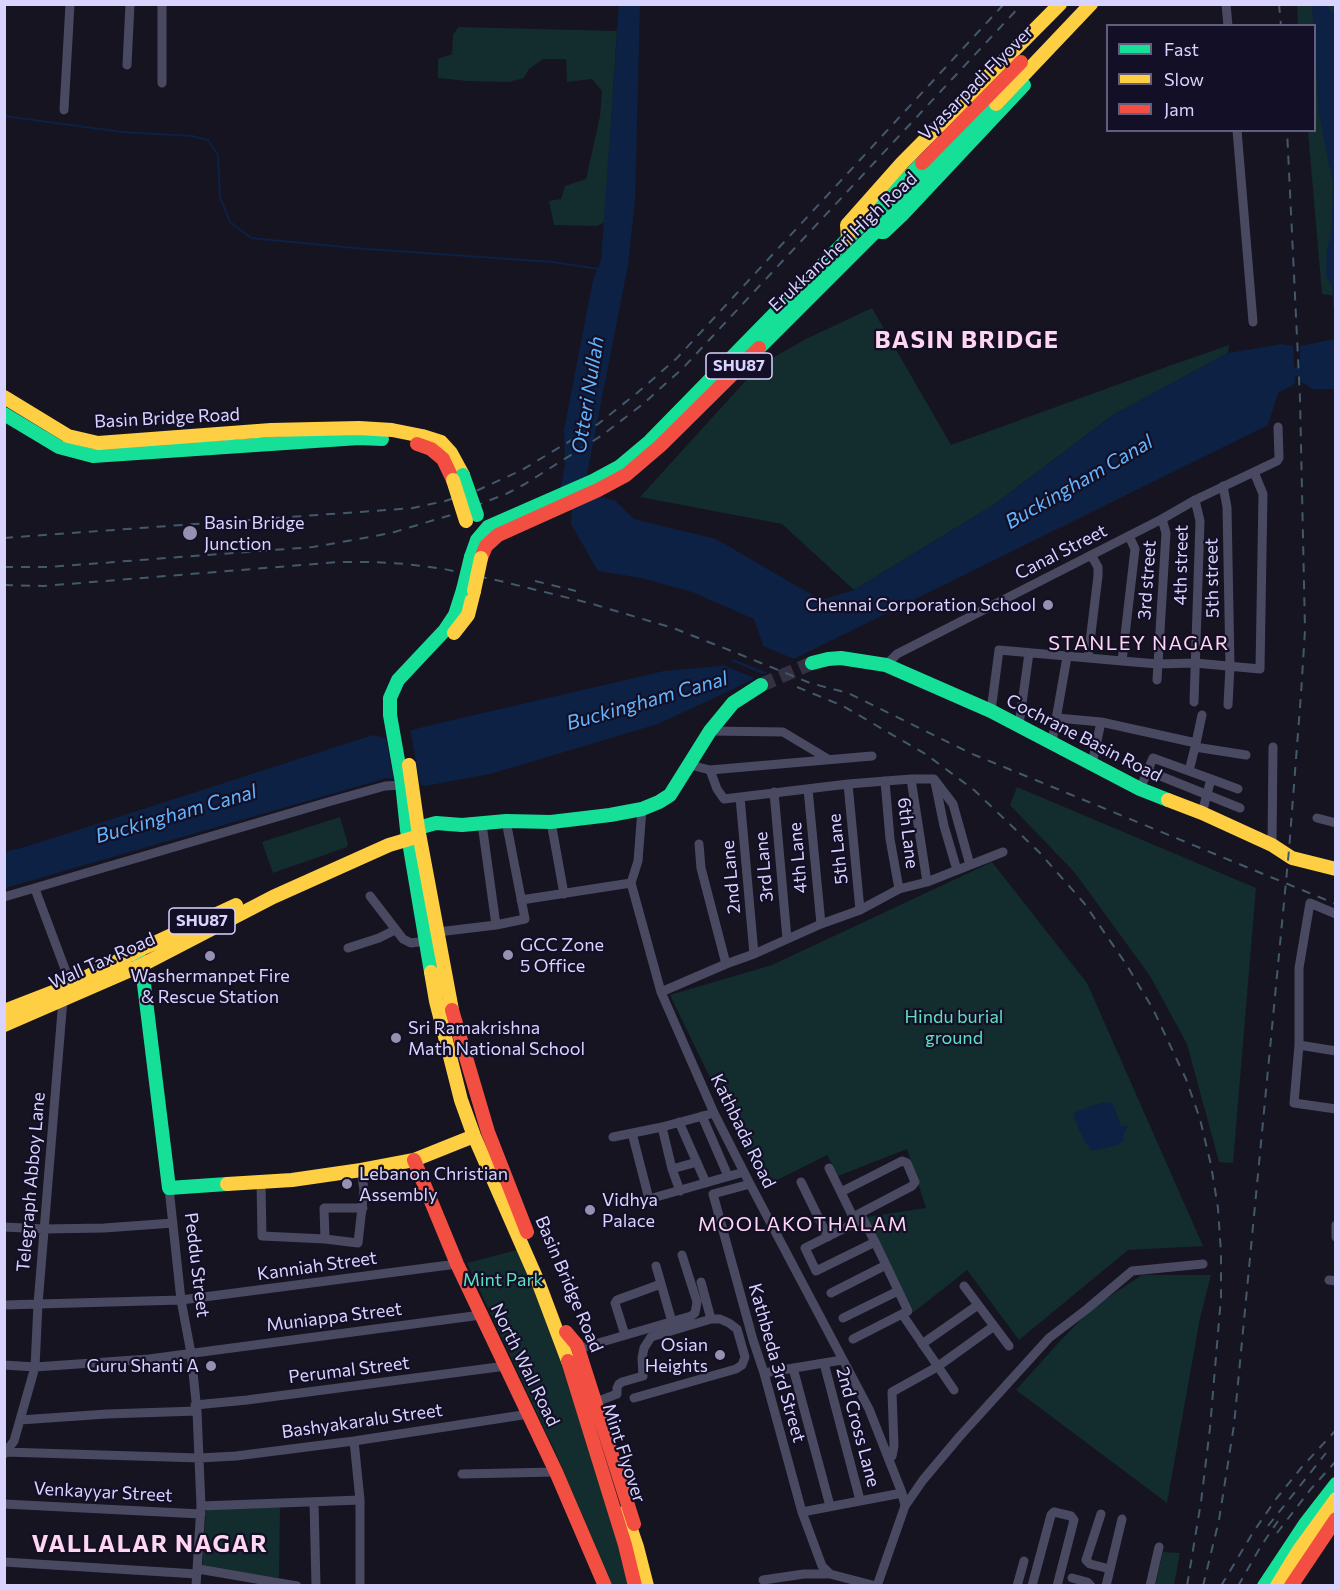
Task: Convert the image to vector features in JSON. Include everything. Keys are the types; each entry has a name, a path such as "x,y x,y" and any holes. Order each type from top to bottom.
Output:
{"main road":[{"name":"Erukkancheri High Road","path":"596,486 651,441 848,238 847,225 902,163 1060,4"},
{"name":"Vyasarpadi Flyover","path":"874,233 952,140 1078,4"},
{"name":"Vyasarpadi Flyover","path":"848,238 1091,4"},
{"name":"Erukkancheri High Road","path":"596,486 626,476 660,446 874,233 884,232 902,215 1099,4"},
{"name":"Basin Bridge Road","path":"4,397 68,436 98,443 271,430 359,428 393,430 441,442 451,453 458,478"},
{"name":"Basin Bridge Road","path":"4,414 59,447 93,456 359,438 394,439 431,449 443,459 458,478"},
{"path":"458,478 472,518 475,555"},
{"name":"SHU87","path":"406,785 395,714 405,686 468,615 469,590 481,534 488,527 596,486"},
{"name":"SHU87","path":"475,555 498,535 561,501"},
{"path":"472,518 488,527"},
{"name":"Cochrane Basin Road","path":"812,663 841,658 886,665 991,711 1140,789 1202,813 1272,845 1292,858 1335,869"},
{"path":"414,833 436,823 462,825 506,821 550,822 610,815 642,809 659,802 670,795 710,731 733,703 762,685"},
{"path":"406,785 414,833 438,932 443,999"},
{"name":"Basin Bridge Road","path":"414,833 426,941 443,999 488,1132 566,1332 579,1348 652,1586"},
{"name":"Wall Tax Road","path":"4,1011 71,985 266,890 387,836 414,833"},
{"name":"Wall Tax Road","path":"4,1024 142,965 268,899 414,833"},
{"name":"Peddu Street","path":"138,951 142,965 169,1188"},
{"name":"Basin Bridge Road","path":"443,999 460,1100 539,1284 566,1357"},
{"path":"169,1188 292,1180 361,1170 414,1160 474,1136"},
{"name":"North Wall Road","path":"414,1160 457,1264 556,1472 605,1586"},
{"name":"Mint Flyover","path":"566,1332 574,1370 635,1586"},
{"name":"Mint Flyover","path":"566,1357 574,1370 637,1547 647,1586"},
{"path":"1264,1586 1335,1484"},
{"path":"1276,1586 1335,1500"},
{"path":"1291,1586 1335,1519"}],"street":[{"path":"64,110 70,4"},
{"path":"127,65 130,4"},
{"path":"162,4 162,83"},
{"path":"1226,4 1228,24"},
{"path":"1237,132 1253,322"},
{"name":"Canal Street","path":"886,665 897,654 1277,460 1279,458 1278,428"},
{"path":"991,711 999,650 1122,662 1195,663 1260,669 1263,494 1254,472"},
{"name":"5th street","path":"1223,486 1227,507 1230,666 1227,705"},
{"name":"4th street","path":"1194,702 1200,521 1196,500"},
{"name":"3rd street","path":"1157,680 1167,533 1162,519"},
{"path":"1122,662 1135,549 1129,536"},
{"path":"1088,658 1098,576 1098,567 1091,555"},
{"path":"1019,725 1029,653"},
{"path":"1052,742 1067,657"},
{"path":"1189,771 1202,714"},
{"path":"1057,718 1101,722 1246,755"},
{"path":"1092,764 1101,722"},
{"path":"710,731 783,732 828,759"},
{"path":"1272,845 1273,747"},
{"path":"690,765 710,770 872,756"},
{"path":"1140,789 1153,758 1238,789"},
{"path":"710,770 717,789 724,799 848,784 934,779"},
{"path":"1148,771 1240,808"},
{"path":"911,779 927,882"},
{"path":"934,779 953,804 970,865"},
{"path":"934,779 944,826 957,870"},
{"path":"1202,813 1211,779"},
{"name":"6th Lane","path":"885,781 890,839 899,889"},
{"name":"5th Lane","path":"848,784 860,910"},
{"path":"4,897 328,802 386,786 406,785"},
{"name":"4th Lane","path":"808,789 820,924"},
{"name":"3rd Lane","path":"774,792 787,939"},
{"name":"2nd Lane","path":"740,797 754,954"},
{"path":"521,900 631,883 638,861 642,809"},
{"path":"1317,818 1335,823"},
{"path":"438,932 525,919 506,821"},
{"path":"550,822 564,894"},
{"path":"482,824 496,925"},
{"path":"699,844 701,868 726,964"},
{"path":"662,992 820,924 860,910 899,889 927,882 1002,852"},
{"name":"Kathbada Road","path":"631,883 662,992 714,1113 869,1409 905,1506"},
{"path":"35,889 71,985"},
{"path":"370,896 403,939 411,943 426,941"},
{"path":"1335,914 1310,903 1299,968 1299,1045 1294,1103 1335,1109"},
{"path":"348,948 394,930"},
{"name":"Telegraph Abboy Lane","path":"5,1454 14,1441 35,1367 63,999"},
{"path":"1299,1045 1335,1050"},
{"path":"613,1137 714,1113"},
{"path":"702,1116 728,1176"},
{"path":"679,1122 706,1183"},
{"path":"662,1127 680,1191"},
{"path":"632,1133 649,1199 744,1172"},
{"path":"841,1192 902,1161 908,1163 915,1182 912,1186 858,1220 805,1248 816,1271 875,1242"},
{"path":"672,1169 697,1162"},
{"path":"830,1168 858,1220 875,1242 898,1291 905,1313 922,1344 954,1390"},
{"path":"261,1182 262,1236 358,1243 364,1190 361,1170"},
{"path":"801,1182 828,1237"},
{"name":"Kathbeda 3rd Street","path":"750,1184 713,1194 802,1512 822,1566 830,1574"},
{"name":"Peddu Street","path":"169,1188 182,1300 191,1353 200,1458 201,1510 196,1586"},
{"path":"324,1239 324,1208 363,1208"},
{"path":"4,1227 104,1228 173,1223"},
{"path":"1335,1225 1335,1237"},
{"path":"579,1348 672,1322 695,1313 697,1302 682,1255"},
{"name":"Kanniah Street","path":"4,1305 182,1300 457,1264"},
{"path":"763,1580 804,1574 830,1574 877,1586 905,1506 923,1480 1049,1338 1132,1271 1203,1264"},
{"path":"831,1293 886,1265"},
{"path":"656,1266 672,1322"},
{"path":"701,1282 711,1319"},
{"path":"626,1335 615,1303 617,1300 661,1284"},
{"path":"964,1286 1009,1346"},
{"path":"843,1318 898,1291"},
{"path":"922,1344 978,1305"},
{"path":"853,1339 905,1313"},
{"name":"Muniappa Street","path":"4,1365 35,1367 149,1359 481,1315"},
{"path":"634,1398 736,1369 742,1365 745,1358 737,1329 720,1319 711,1319 651,1337 644,1348 642,1358 643,1376 648,1394"},
{"path":"889,1458 892,1456 894,1446 892,1392 937,1367 994,1326"},
{"path":"764,1373 842,1360"},
{"name":"2nd Cross Lane","path":"824,1363 860,1500"},
{"name":"Perumal Street","path":"20,1420 196,1408 506,1366"},
{"path":"793,1368 830,1506"},
{"path":"596,1402 617,1394 618,1384 643,1376"},
{"name":"Bashyakaralu Street","path":"5,1454 200,1458 236,1456 354,1441 529,1414"},
{"path":"354,1441 360,1500 360,1586"},
{"path":"462,1474 556,1472"},
{"path":"802,1512 902,1493"},
{"name":"Venkayyar Street","path":"4,1504 201,1510 360,1500"},
{"path":"314,1502 316,1586"},
{"path":"1032,1586 1051,1515 1054,1512 1071,1516 1074,1520 1057,1586"},
{"path":"1101,1515 1086,1560 1089,1564 1110,1569"},
{"path":"1107,1586 1122,1519"},
{"path":"1150,1586 1159,1547"},
{"path":"1017,1586 1024,1561"},
{"path":"4,1562 198,1571 297,1586"},
{"path":"1072,1578 1087,1582 1091,1586"}],"green space":[{"path":"1297,5 1335,5 1335,296 1322,294 1308,132 1316,132 1316,24 1298,24"},
{"path":"459,27 617,31 605,222 597,226 554,225 549,201 561,199 565,186 586,179 600,116 602,91 592,79 567,82 566,59 543,59 529,69 524,78 509,82 438,78 438,59 452,54 453,34"},
{"path":"872,308 951,445 1229,345 1228,353 1113,415 995,504 854,590 782,524 640,497 760,365 806,339"},
{"path":"1017,787 1256,888 1233,1163 1219,1162 1187,1044 1150,976 1075,873 1010,805"},
{"path":"340,817 347,847 273,873 262,842"},
{"name":"Hindu burial ground","path":"992,862 1087,983 1203,1246 1128,1250 1019,1340 967,1270 914,1312 866,1217 926,1208 907,1149 838,1176 827,1155 763,1187 670,995 772,965"},
{"name":"Mint Park","path":"517,1250 567,1373 630,1585 611,1585 557,1456 467,1263"},
{"path":"1142,1275 1211,1275 1200,1318 1167,1503 1016,1390 1092,1308"},
{"path":"280,1507 279,1578 202,1567 206,1509"},
{"path":"1163,1552 1180,1553 1174,1585 1155,1585"}],"water":[{"name":"Otteri Nullah","path":"619,5 640,5 635,199 628,265 587,474 599,497 614,500 634,519 716,539 821,600 854,590 995,504 1113,415 1228,353 1282,344 1293,346 1295,384 1278,393 1268,425 658,724 490,774 425,786 387,778 5,888 4,852 373,735 384,738 664,671 720,666 763,645 754,619 692,592 641,578 598,571 571,524 572,508 561,487 565,465 564,430 593,280 601,261"},
{"path":"1312,5 1326,5 1335,16 1336,304 1333,308 1332,286 1326,276 1333,184 1319,114 1316,24 1313,24"},
{"path":"1335,339 1335,389 1312,389 1300,381 1300,346"},
{"path":"1110,1102 1114,1106 1121,1126 1128,1126 1123,1135 1124,1140 1118,1145 1091,1151 1073,1114 1101,1103"}],"pier":[{"path":"758,644 799,661 771,674 730,658 742,652 745,653"},
{"path":"727,659 767,676 759,680 718,663"},
{"path":"410,728 421,789 394,781 385,734"}],"waterway":[{"path":"4,116 122,132 192,136 208,140 218,155 220,197 230,222 251,238 552,262 599,269"},
{"name":"Buckingham Canal","path":"1285,374 1336,364"}],"tunnel":[{"path":"761,685 812,663"}],"railway":[{"path":"4,538 413,508 476,491 522,470 598,424 677,358 1004,4"},
{"path":"4,567 48,567 313,547 391,533 451,515 506,494 525,484 601,436 643,404 683,368 1022,4"},
{"path":"1279,4 1281,24"},
{"path":"1203,1586 1219,1520 1234,1425 1289,850 1305,630 1300,399 1287,132"},
{"path":"4,585 43,586 339,562 406,564 444,569 500,581 589,603 673,628 810,683 848,693 970,753 1336,904"},
{"path":"535,581 576,591"},
{"path":"797,687 843,706 927,755 974,790 1039,852 1084,903 1126,964 1153,1009 1186,1079 1200,1119 1211,1165 1218,1208 1221,1253 1221,1297 1210,1428 1187,1586"},
{"path":"1221,1586 1276,1499 1336,1430"},
{"path":"1268,1526 1326,1453"},
{"path":"1277,1533 1336,1461"},
{"path":"1238,1586 1278,1521"}],"traffic: fast":[{"path":"881,232 884,232 902,215 1024,85"},
{"path":"759,348 874,233 996,104"},
{"path":"471,557 477,540 488,527 593,481 619,467 650,441 922,163"},
{"path":"4,414 59,447 93,456 359,438 382,439"},
{"path":"463,475 477,515"},
{"path":"463,590 471,557"},
{"path":"431,972 407,830 402,783 390,715 390,698 398,680 445,630 455,615 463,590"},
{"path":"812,663 841,658 886,665 991,711 1140,789 1168,800"},
{"path":"418,828 436,823 462,825 506,821 551,822 610,815 642,809 659,802 670,795 710,731 733,703 761,685"},
{"path":"139,957 169,1188 227,1184"},
{"path":"1264,1586 1305,1524 1336,1484"}],"traffic: slow":[{"path":"848,238 847,225 902,163 1060,4"},
{"path":"996,104 1091,4"},
{"path":"4,397 68,436 98,443 271,430 359,428 392,430 441,442 451,453 463,475"},
{"path":"453,480 466,521"},
{"path":"474,591 481,558"},
{"path":"454,633 468,615 474,591"},
{"path":"409,765 418,828 452,1010"},
{"path":"1168,800 1272,845 1292,858 1336,869"},
{"path":"4,1025 142,965 273,897 389,845 416,837"},
{"path":"4,1011 71,985 236,905"},
{"path":"431,972 461,1100 474,1136 539,1284 568,1361"},
{"path":"227,1184 292,1180 414,1160 474,1136"},
{"path":"1277,1586 1299,1550 1336,1499"},
{"path":"625,1512 647,1586"}],"traffic: jam":[{"path":"922,163 1021,62"},
{"path":"481,558 486,546 498,535 626,475 660,446 759,348"},
{"path":"417,444 431,449 443,459 453,480"},
{"path":"452,1010 488,1132 527,1232"},
{"path":"414,1160 457,1264 556,1472 605,1586"},
{"path":"566,1332 577,1345 634,1524"},
{"path":"568,1361 625,1545 635,1586"},
{"path":"1291,1586 1336,1519"}],"place":[{"name":"Basin Bridge Junction","path":"190,533"},
{"name":"Chennai Corporation School","path":"1048,605"},
{"name":"GCC Zone 5 Office","path":"508,955"},
{"name":"Washermanpet Fire & Rescue Station","path":"210,956"},
{"name":"Sri Ramakrishna Math National School","path":"396,1038"},
{"name":"Lebanon Christian Assembly","path":"347,1184"},
{"name":"Vidhya Palace","path":"590,1210"},
{"name":"Osian Heights","path":"720,1355"},
{"name":"Guru Shanti A","path":"211,1366"}],"district":[{"name":"BASIN BRIDGE","path":"967,340"},
{"name":"STANLEY NAGAR","path":"1139,643"},
{"name":"MOOLAKOTHALAM","path":"803,1224"},
{"name":"VALLALAR NAGAR","path":"150,1544"}]}
